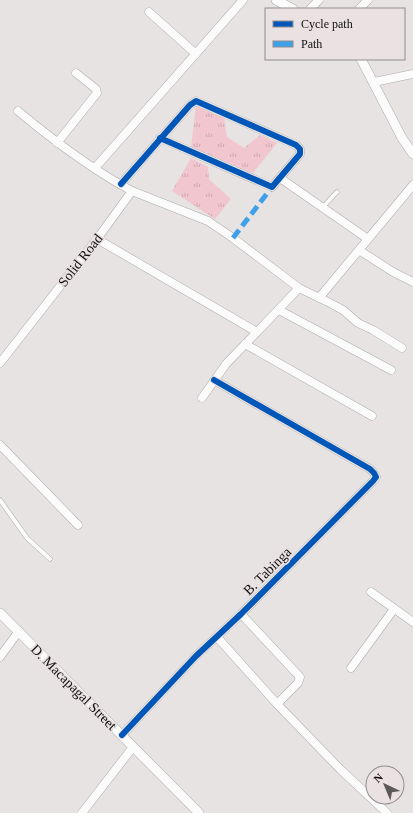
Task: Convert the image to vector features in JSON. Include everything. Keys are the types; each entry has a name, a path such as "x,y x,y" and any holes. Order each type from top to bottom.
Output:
{"street":[{"path":"95,168 243,0"},
{"path":"276,0 291,8"},
{"path":"311,8 319,0"},
{"path":"360,8 368,0"},
{"path":"149,12 196,54"},
{"path":"362,60 392,120 413,154"},
{"path":"57,143 97,93 96,89 76,73"},
{"path":"374,82 413,74"},
{"path":"121,184 160,138 192,103 198,102 298,147 300,154 272,187 160,138"},
{"path":"18,112 57,143 132,191 208,221 299,288 336,307 358,323 373,330 402,348"},
{"path":"280,178 322,209 368,239"},
{"path":"320,298 413,185"},
{"name":"Solid Road","path":"0,363 97,239 132,191"},
{"path":"97,239 257,332"},
{"path":"359,250 393,272 413,282"},
{"path":"202,398 226,364 299,288"},
{"path":"279,310 391,370"},
{"path":"245,344 372,416"},
{"name":"B. Tabinga","path":"122,735 196,656 322,534 374,481 376,477 370,469 214,380"},
{"path":"0,445 78,525"},
{"path":"371,592 413,622"},
{"path":"351,668 394,609"},
{"name":"D. Macapagal Street","path":"0,613 199,813"},
{"path":"241,614 300,677 298,683 277,704"},
{"path":"0,657 19,631"},
{"path":"217,637 277,704 340,769 387,813"},
{"path":"82,813 133,746"}],"lane":[{"path":"322,209 338,192"},
{"path":"0,500 26,538 50,559"}],"green space":[{"path":"196,106 224,118 227,137 244,148 260,135 277,143 253,173 191,147"},
{"path":"191,158 208,167 209,179 231,199 215,219 172,191"}],"marked path":[{"path":"233,238 272,187"}],"cycle path":[{"path":"121,184 190,105 196,101 296,145 300,149 300,154 272,187 160,138"},
{"path":"122,735 196,656 241,614 376,477 370,469 214,380"}]}
